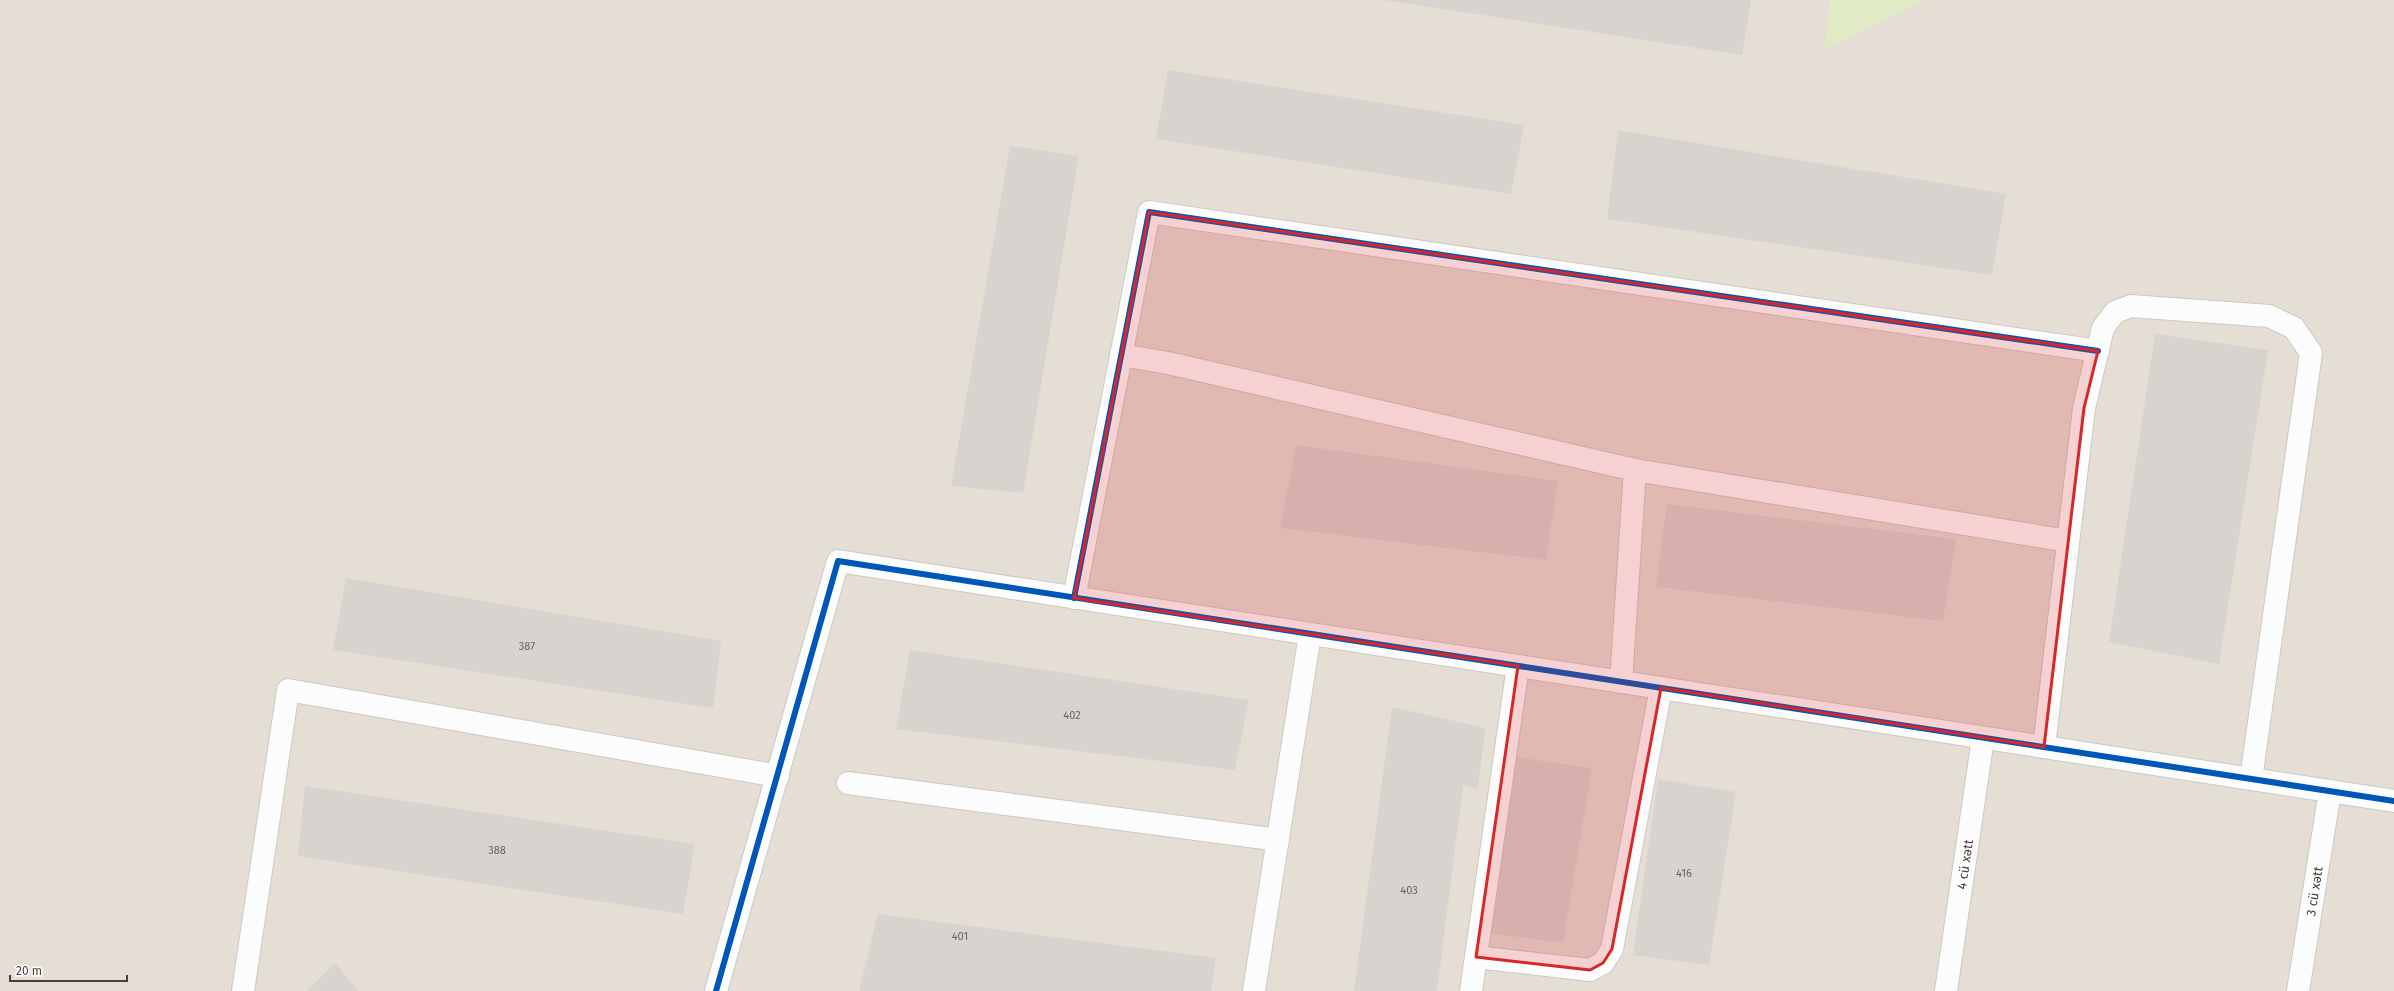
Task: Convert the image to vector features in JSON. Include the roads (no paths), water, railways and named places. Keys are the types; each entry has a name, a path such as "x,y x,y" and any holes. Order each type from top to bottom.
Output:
{"street":[{"path":"1074,598 1149,212 2098,351"},
{"path":"2044,747 2084,408 2103,328 2114,312 2131,306 2269,316 2294,328 2312,353 2251,779"},
{"path":"1121,355 1176,364 1635,470 2068,541"},
{"path":"1621,682 1635,470"},
{"path":"716,991 838,561 2394,801"},
{"path":"1254,991 1310,634"},
{"path":"1471,991 1518,666"},
{"path":"1476,956 1590,970 1603,963 1612,949 1661,688"},
{"path":"244,991 288,690 778,776"},
{"name":"4 cü xətt","path":"1946,991 1983,738"},
{"path":"848,783 1278,840"},
{"name":"3 cü xətt","path":"2298,991 2330,792"}]}
